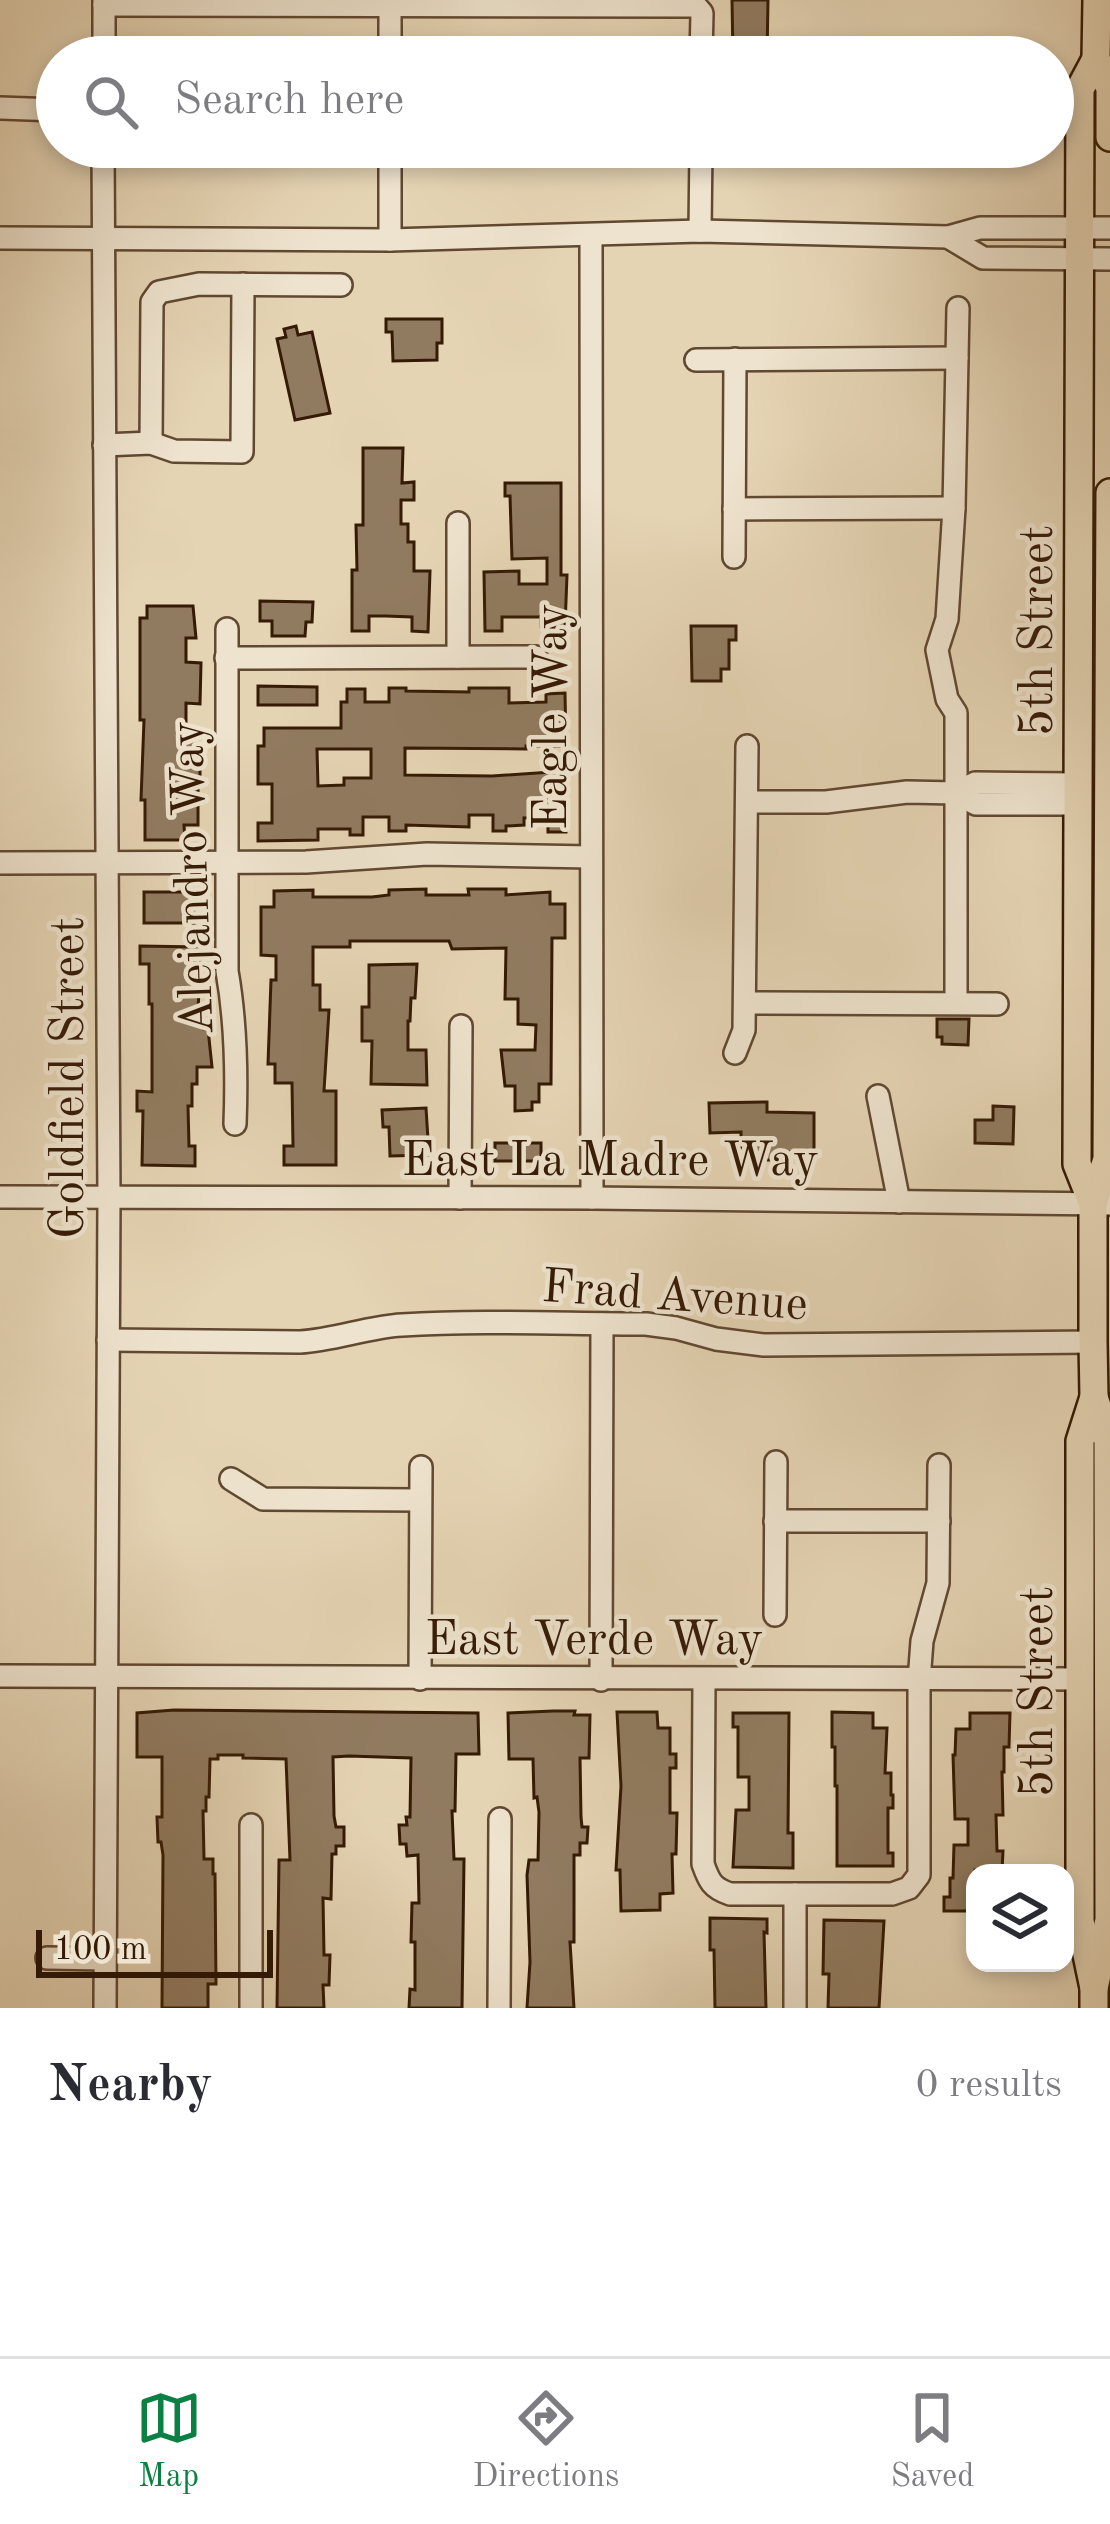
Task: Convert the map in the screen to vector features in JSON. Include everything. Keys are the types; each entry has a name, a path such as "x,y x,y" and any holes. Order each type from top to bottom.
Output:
{"main road":[{"name":"5th Street","path":"1096,0 1096,59 1110,88 1110,137"},
{"name":"5th Street","path":"1096,59 1080,89 1077,1164 1102,1204"},
{"name":"5th Street","path":"1094,1998 1109,1920 1108,1441 1094,1342 1107,1159 1110,493"},
{"name":"5th Street","path":"1094,1998 1080,1921 1080,1441 1102,1397"}],"street":[{"path":"104,36 104,3 153,2 696,6 702,13 701,36"},
{"path":"390,6 390,36"},
{"path":"0,108 36,109"},
{"name":"Goldfield Street","path":"103,168 109,1198 105,2008"},
{"path":"390,168 390,240"},
{"path":"700,231 701,168"},
{"path":"0,238 390,240 700,231 948,237 980,228 1110,228"},
{"name":"Eagle Way","path":"591,236 592,1198"},
{"path":"948,237 983,258 1110,260"},
{"path":"151,443 152,302 159,292 199,284 341,285"},
{"path":"104,445 151,443 174,451 242,452 243,284"},
{"path":"956,1004 956,713 947,699 937,650 947,619 954,508 958,308"},
{"path":"696,360 957,358"},
{"path":"734,557 735,359"},
{"path":"734,509 954,508"},
{"path":"458,524 458,657"},
{"name":"Alejandro Way","path":"227,629 227,971 237,1060 236,1124"},
{"path":"226,658 536,657"},
{"path":"735,1053 744,1030 747,746"},
{"path":"747,802 826,802 907,792 956,793 976,804 1000,794 1079,794"},
{"path":"0,863 306,862 427,854 591,857"},
{"path":"745,1003 998,1004"},
{"path":"460,1026 460,1198"},
{"path":"878,1096 899,1202"},
{"name":"East La Madre Way","path":"0,1197 1102,1204"},
{"name":"Frad Avenue","path":"109,1340 300,1342 404,1324 646,1324 764,1345 1094,1342"},
{"path":"602,1324 602,1680"},
{"path":"775,1615 776,1462"},
{"path":"704,1680 703,1864 716,1890 730,1894 892,1894 909,1888 919,1875 919,1681 922,1641 938,1583 939,1466"},
{"path":"420,1678 421,1467"},
{"path":"230,1479 263,1499 419,1500"},
{"path":"776,1521 939,1521"},
{"name":"East Verde Way","path":"0,1676 1080,1679"},
{"path":"500,1819 500,2008"},
{"path":"251,1825 251,2008"},
{"path":"795,1894 795,2008"},
{"path":"47,1958 106,1959"}],"building":[{"path":"732,0 768,0 767,36 733,36"},
{"path":"386,319 442,319 437,360 393,361 392,332 386,332"},
{"path":"296,326 298,335 312,332 330,413 295,420 277,339 286,337 284,329"},
{"path":"363,448 403,448 402,483 414,482 414,500 401,500 401,524 408,524 408,542 414,542 414,571 430,571 428,632 412,631 412,617 386,616 369,616 369,631 352,631 356,525 363,525"},
{"path":"505,483 561,483 565,627 541,627 541,617 502,617 502,631 485,631 484,572 519,571 519,584 547,584 547,558 512,559 510,496 505,496"},
{"path":"260,601 313,602 312,622 306,622 305,636 272,636 272,621 260,621"},
{"path":"147,606 193,606 196,638 186,638 186,662 201,663 200,704 186,703 186,727 194,728 194,746 200,746 200,783 198,825 184,825 185,840 145,840 140,618 147,618"},
{"path":"691,626 736,626 736,640 729,640 729,669 721,669 721,681 692,681"},
{"path":"258,686 317,687 317,705 258,705"},
{"path":"389,688 469,692 469,688 509,688 509,703 546,702 546,694 565,693 566,746 405,748 405,775 565,771 566,832 548,832 548,817 524,818 524,825 506,826 506,831 493,831 493,815 469,815 469,827 406,825 406,831 389,831 389,817 363,817 363,835 350,835 350,829 318,829 318,840 258,841 258,823 272,823 272,784 258,784 258,746 264,746 264,728 341,728 341,702 347,702 347,689 365,689 365,702 389,702","holes":["317,749 371,749 371,778 344,778 344,785 318,786"]},
{"path":"426,889 426,895 469,895 468,889 506,889 506,895 550,892 550,904 565,904 565,938 552,938 551,1084 539,1084 539,1102 532,1102 532,1110 515,1111 515,1086 505,1086 501,1050 535,1050 536,1025 518,1024 518,999 505,999 506,948 452,949 449,941 350,941 350,947 313,947 313,985 320,985 320,1010 329,1010 324,1091 336,1091 336,1165 284,1165 284,1146 293,1146 292,1083 275,1083 275,1064 268,1064 276,956 261,955 261,907 274,907 274,891 313,890 313,897 372,897 389,895 389,890"},
{"path":"144,892 200,892 200,904 194,904 194,923 144,923"},
{"path":"140,946 201,947 198,1011 205,1012 212,1067 197,1067 192,1106 188,1106 189,1146 195,1146 195,1166 142,1165 143,1111 137,1111 137,1091 152,1092 152,1004 149,964 140,964"},
{"path":"417,964 408,1050 426,1050 427,1085 371,1084 372,1041 362,1041 362,1007 369,1007 369,965"},
{"path":"937,1019 969,1019 968,1045 942,1044"},
{"path":"767,1102 767,1112 814,1113 814,1152 777,1152 777,1160 741,1164 741,1132 710,1133 709,1103"},
{"path":"993,1106 1014,1107 1013,1144 975,1143 975,1120 993,1120"},
{"path":"426,1108 429,1155 390,1156 389,1127 383,1127 382,1110"},
{"path":"495,1143 541,1143 541,1161 495,1161"},
{"path":"575,1711 574,1715 590,1715 589,1758 580,1758 581,1817 582,1827 588,1827 587,1843 580,1843 580,1855 574,1855 574,1942 570,1942 574,2008 527,2008 527,1875 529,1860 538,1860 539,1812 533,1759 509,1759 508,1713"},
{"path":"617,1712 657,1712 658,1728 670,1728 670,1754 676,1754 676,1768 670,1768 670,1813 677,1813 673,1893 660,1894 660,1910 621,1911 620,1870 616,1870 621,1786"},
{"path":"832,1712 873,1713 873,1728 887,1728 885,1773 891,1773 893,1795 893,1808 888,1808 888,1853 893,1853 893,1866 837,1866"},
{"path":"137,1713 478,1713 479,1754 456,1754 452,1811 454,1859 464,1859 462,2008 409,2008 410,1989 415,1990 415,1942 411,1942 412,1903 419,1903 418,1855 407,1856 406,1844 400,1844 399,1825 407,1825 406,1817 410,1817 411,1758 333,1757 334,1816 336,1827 344,1827 344,1846 336,1846 332,1854 331,1899 323,1898 324,1955 330,1955 324,2008 277,2008 279,1860 290,1860 286,1759 218,1755 210,1759 209,1797 203,1811 204,1859 213,1859 215,1874 216,1984 208,1984 208,2008 162,2008 163,1855 157,1817 162,1817 162,1757 137,1757"},
{"path":"733,1713 789,1713 788,1833 793,1833 793,1868 733,1867 736,1810 749,1810 749,1777 738,1777 738,1727 733,1727"},
{"path":"970,1713 1010,1713 1002,1772 1003,1815 996,1815 997,1851 1003,1851 1002,1864 966,1864 966,1911 944,1911 944,1897 950,1897 953,1878 954,1845 968,1845 968,1819 955,1819 953,1755 956,1729 970,1729"},
{"path":"710,1918 767,1919 766,2008 715,2008"},
{"path":"824,1920 884,1921 879,2008 828,2008"}]}
